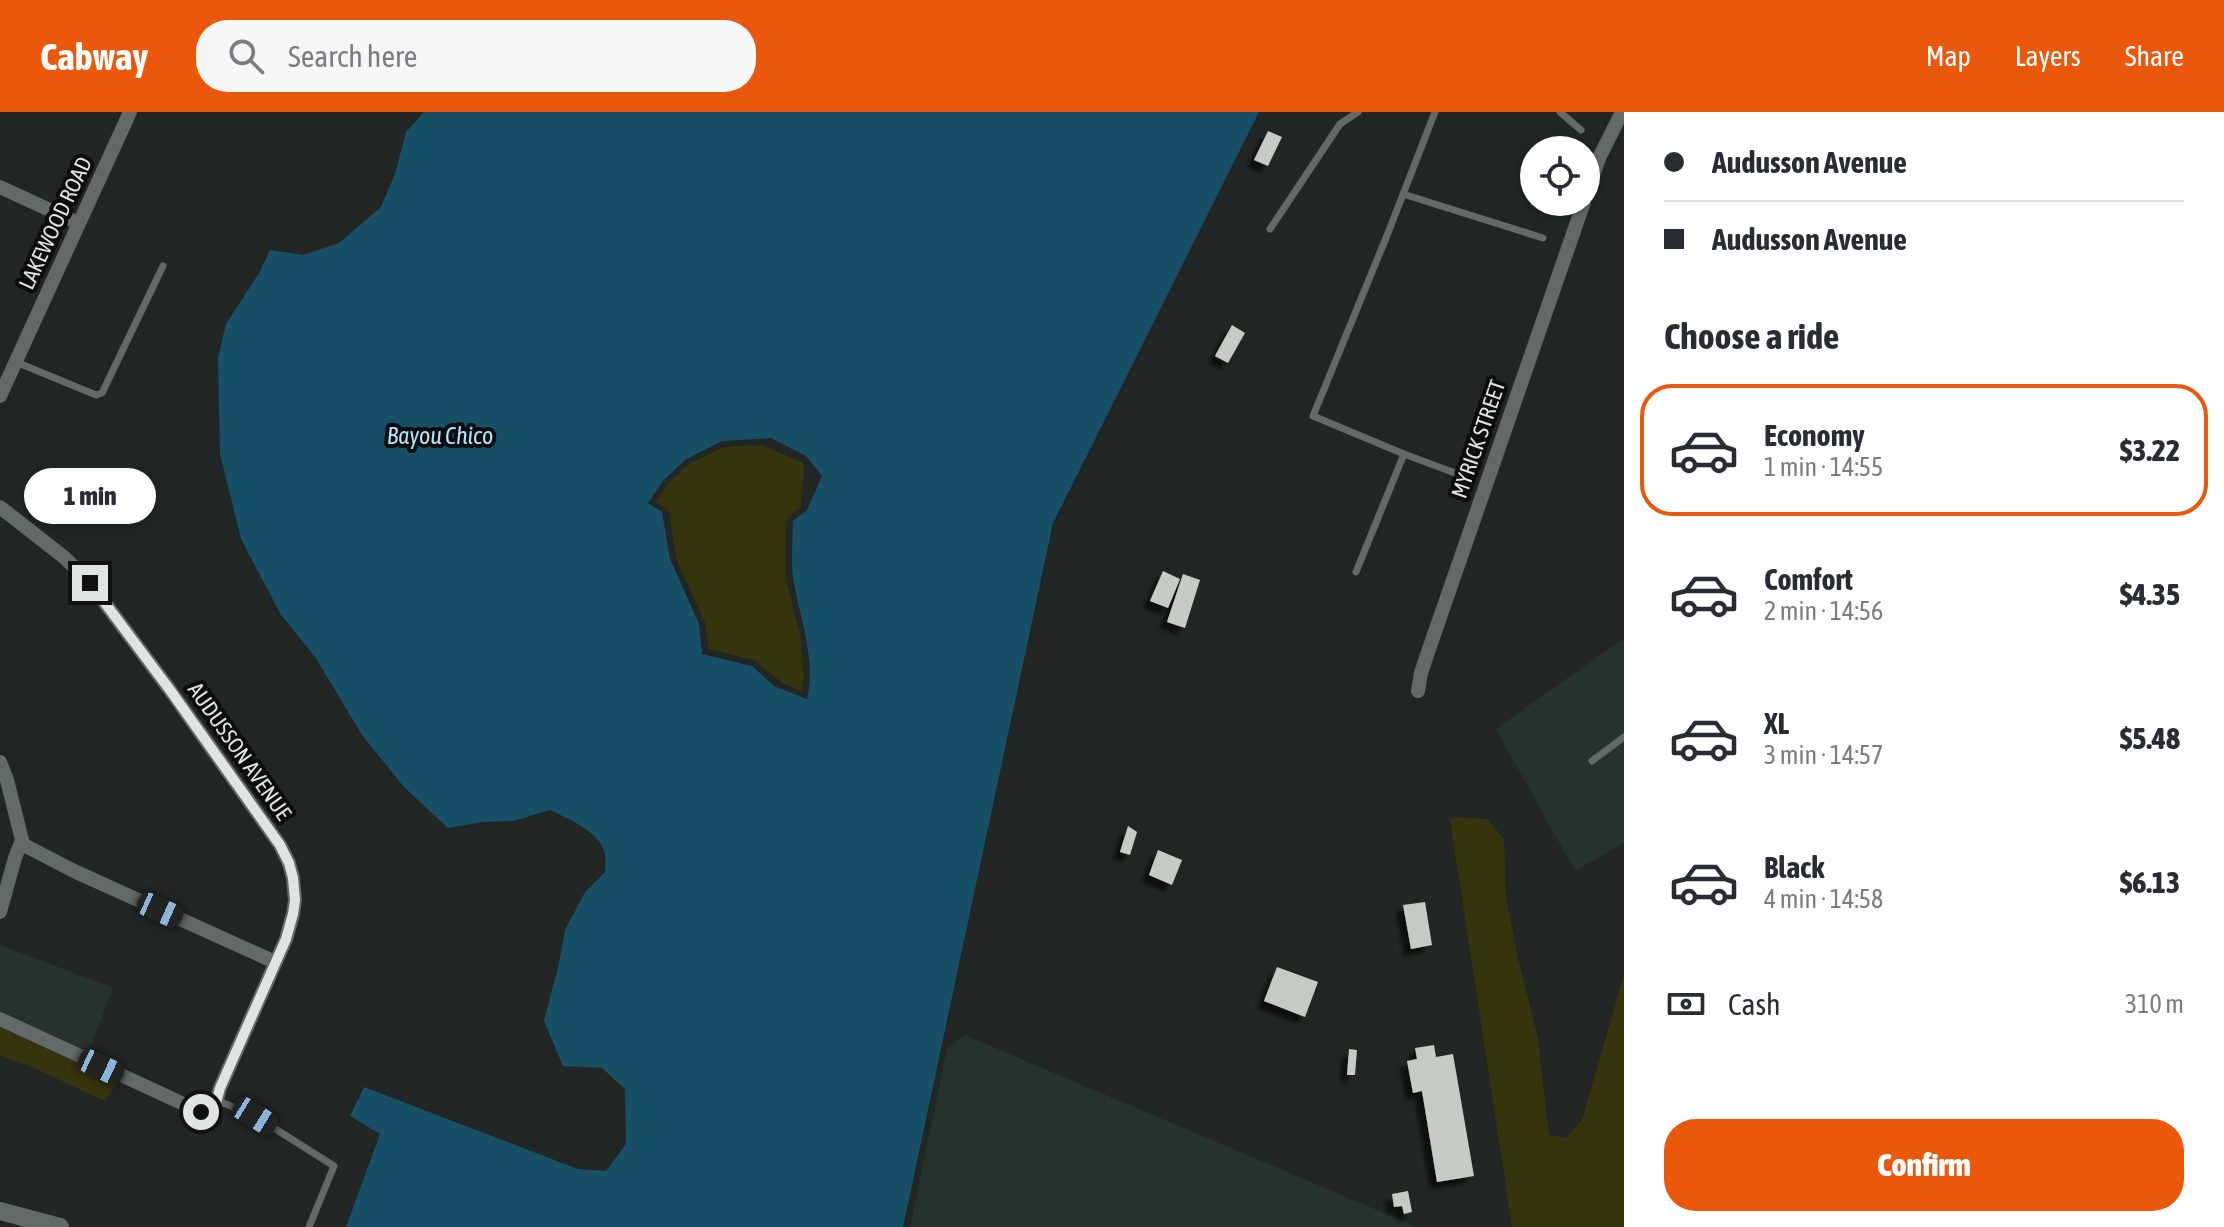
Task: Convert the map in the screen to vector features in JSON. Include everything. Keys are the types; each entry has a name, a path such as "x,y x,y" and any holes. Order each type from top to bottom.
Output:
{"main road":[{"path":"0,1211 60,1227"}],"street":[{"name":"LAKEWOOD ROAD","path":"0,396 130,112"},
{"path":"1600,156 1622,112"},
{"path":"0,187 78,223"},
{"name":"MYRICK STREET","path":"1418,691 1424,662 1579,216"},
{"name":"AUDUSSON AVENUE","path":"0,507 65,558 90,583 170,690 280,845 289,863 295,900 286,939 213,1106"},
{"path":"0,762 22,844 0,912"},
{"path":"22,844 74,871 275,962"},
{"path":"0,1019 201,1112 213,1106"}],"lane":[{"path":"1270,229 1340,124 1358,112"},
{"path":"1435,112 1313,416 1455,473"},
{"path":"1560,112 1581,130"},
{"path":"1403,194 1543,238"},
{"path":"16,362 96,395 102,393 163,266"},
{"path":"1356,572 1404,454"},
{"path":"1592,761 1624,737"},
{"path":"213,1106 255,1116 334,1166 309,1227"}],"shaded area":[{"path":"762,445 803,463 801,507 786,522 786,581 800,635 804,678 802,691 784,684 754,660 709,649 705,622 676,558 669,510 656,502 668,484 689,464 724,447"},
{"path":"1624,638 1624,843 1575,871 1496,729"},
{"path":"1450,819 1487,819 1504,839 1506,896 1538,1039 1549,1135 1566,1138 1582,1120 1624,975 1624,1227 1512,1227"},
{"path":"0,945 113,988 88,1053 0,1011"},
{"path":"0,1027 118,1082 105,1101 0,1055"},
{"path":"965,1035 1417,1227 910,1227 947,1049"}],"water":[{"name":"Bayou Chico","path":"424,112 1259,112 1053,523 903,1227 346,1227 380,1134 350,1116 364,1087 578,1169 606,1171 626,1144 625,1089 602,1068 563,1066 544,1021 565,930 585,892 605,872 602,845 582,827 550,810 513,821 448,828 404,787 362,735 316,658 281,615 241,539 220,454 218,358 226,324 270,250 303,255 339,243 381,207 395,174 406,132","holes":["771,438 806,456 822,476 807,510 793,521 793,576 809,655 807,699 774,686 752,666 702,654 699,624 670,559 662,512 648,503 663,481 685,460 722,441"]}],"building":[{"path":"1268,131 1282,137 1268,166 1254,160"},
{"path":"1232,325 1245,333 1228,363 1215,356"},
{"path":"1163,571 1180,579 1168,608 1150,601"},
{"path":"1183,574 1200,580 1185,628 1167,622"},
{"path":"1128,826 1137,832 1130,855 1120,852"},
{"path":"1158,850 1182,860 1172,885 1149,875"},
{"path":"1425,902 1432,945 1411,949 1403,905"},
{"path":"1277,967 1318,982 1305,1017 1264,1001"},
{"path":"1434,1045 1436,1057 1453,1054 1474,1176 1437,1182 1422,1091 1413,1093 1407,1061 1417,1059 1415,1048"},
{"path":"1349,1049 1357,1050 1355,1075 1347,1075"},
{"path":"1408,1191 1412,1212 1404,1214 1402,1206 1394,1207 1392,1194"}],"route":[{"path":"90,583 280,845 293,878 295,900 286,939 220,1088 214,1110 205,1114 201,1112"}]}
